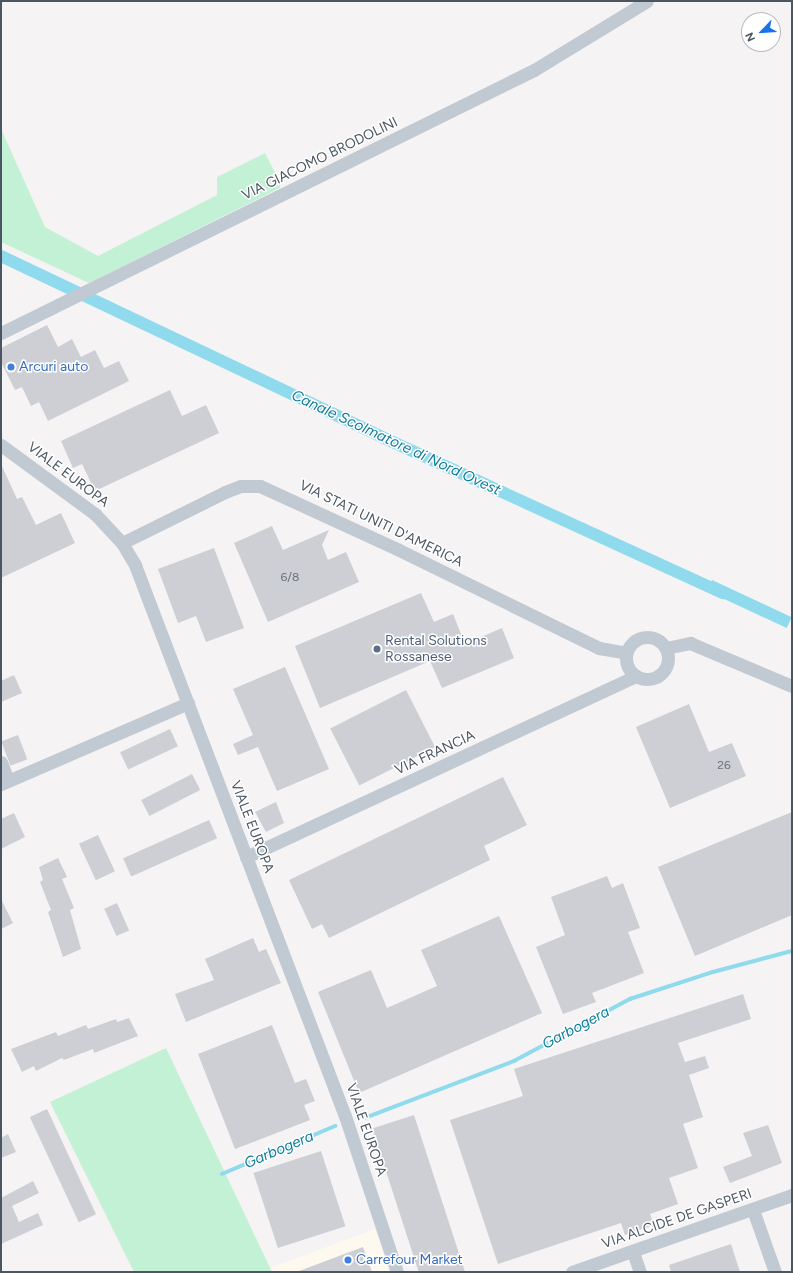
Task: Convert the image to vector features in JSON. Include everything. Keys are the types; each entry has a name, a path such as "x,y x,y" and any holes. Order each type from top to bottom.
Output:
{"street":[{"name":"VIA GIACOMO BRODOLINI","path":"1,333 101,285 534,70 647,1"},
{"name":"VIALE EUROPA","path":"1,445 95,514 122,543 135,565 345,1116 396,1272"},
{"name":"VIA STATI UNITI D'AMERICA","path":"122,543 225,492 242,486 260,486 399,550 599,648 626,653"},
{"path":"644,636 657,639 666,648 668,662 660,674 649,679 636,676 628,666 626,653 632,642 644,636"},
{"path":"666,648 690,643 792,686"},
{"name":"VIA FRANCIA","path":"246,857 636,676"},
{"path":"1,762 5,782 188,703"},
{"name":"VIA ALCIDE DE GASPERI","path":"572,1272 753,1210 792,1195"},
{"path":"753,1210 775,1272"},
{"path":"633,1252 640,1272"}],"shaded area":[{"path":"375,1229 391,1272 272,1272 270,1268"}],"green space":[{"path":"1,129 45,227 98,256 217,195 217,177 265,153 280,182 280,188 89,283 1,242"},
{"path":"166,1048 272,1272 134,1272 50,1102"}],"water":[{"path":"712,580 792,617 787,628 707,591"}],"building":[{"path":"47,325 58,347 72,339 81,357 95,350 104,368 119,361 129,381 48,421 39,402 31,406 22,387 15,390 1,362 1,348"},
{"path":"170,390 182,416 206,405 219,433 95,491 82,464 73,468 61,441"},
{"path":"1,464 17,499 22,497 36,525 61,513 75,543 1,578"},
{"path":"272,526 283,550 329,530 322,545 328,560 346,552 359,582 268,622 234,543"},
{"path":"214,548 244,628 206,642 196,616 178,623 158,569"},
{"path":"421,593 434,622 453,614 465,644 502,628 514,658 442,688 430,661 320,708 295,646"},
{"path":"285,667 329,769 277,791 258,747 238,755 233,744 253,735 233,689"},
{"path":"14,675 22,693 1,702 1,681"},
{"path":"406,690 435,747 359,786 330,729"},
{"path":"689,704 709,752 732,743 746,776 670,808 636,727"},
{"path":"170,729 178,746 128,769 120,752"},
{"path":"18,735 27,759 11,766 1,741"},
{"path":"192,774 200,790 149,816 141,800"},
{"path":"503,777 527,825 484,846 490,860 329,938 322,924 312,929 289,880"},
{"path":"276,802 284,823 266,832 255,812"},
{"path":"792,812 792,915 695,956 658,867"},
{"path":"14,813 25,837 1,849 1,819"},
{"path":"209,820 217,838 131,877 123,858"},
{"path":"98,835 115,871 96,880 79,844"},
{"path":"58,858 67,877 62,879 74,908 70,910 81,949 63,957 48,912 51,910 40,882 43,880 39,867"},
{"path":"607,876 612,888 623,883 640,928 628,932 644,973 592,993 596,1002 563,1014 536,947 565,935 551,897"},
{"path":"1,899 13,923 1,929"},
{"path":"117,903 129,930 116,936 104,909"},
{"path":"499,916 542,1013 359,1093 318,992 371,970 387,1008 437,986 421,950"},
{"path":"253,938 259,952 266,949 281,983 186,1022 175,994 214,980 205,959"},
{"path":"743,994 751,1019 678,1043 685,1062 705,1056 709,1068 689,1075 703,1117 683,1124 698,1168 669,1178 678,1204 650,1214 654,1225 625,1235 621,1223 498,1264 450,1120 523,1096 514,1069"},
{"path":"129,1018 138,1036 94,1053 93,1049 64,1060 62,1058 36,1071 34,1066 22,1072 11,1049 56,1032 58,1036 86,1025 88,1029 116,1019 117,1022"},
{"path":"272,1025 295,1083 306,1079 315,1101 304,1105 310,1120 235,1149 198,1054"},
{"path":"47,1109 96,1214 79,1222 30,1117"},
{"path":"414,1115 465,1272 419,1272 372,1129"},
{"path":"768,1125 782,1163 730,1183 723,1167 752,1156 743,1133"},
{"path":"8,1134 16,1152 1,1158 1,1138"},
{"path":"321,1151 345,1226 278,1248 253,1173"},
{"path":"33,1181 39,1193 12,1206 19,1222 38,1213 43,1225 1,1244 1,1198"},
{"path":"731,1244 740,1272 671,1272 669,1265"},
{"name":"Carrefour Market","path":"363,1247 372,1272 299,1272 299,1271"}],"waterway":[{"name":"Canale Scolmatore di Nord Ovest","path":"1,256 395,443 723,593"},
{"name":"Garbogera","path":"365,1118 514,1061 630,999 713,972 792,951"},
{"name":"Garbogera","path":"222,1174 335,1126"}],"place":[{"name":"Arcuri auto","path":"11,367"},
{"name":"Rental Solutions Rossanese","path":"377,649"},
{"name":"Carrefour Market","path":"348,1260"}]}
